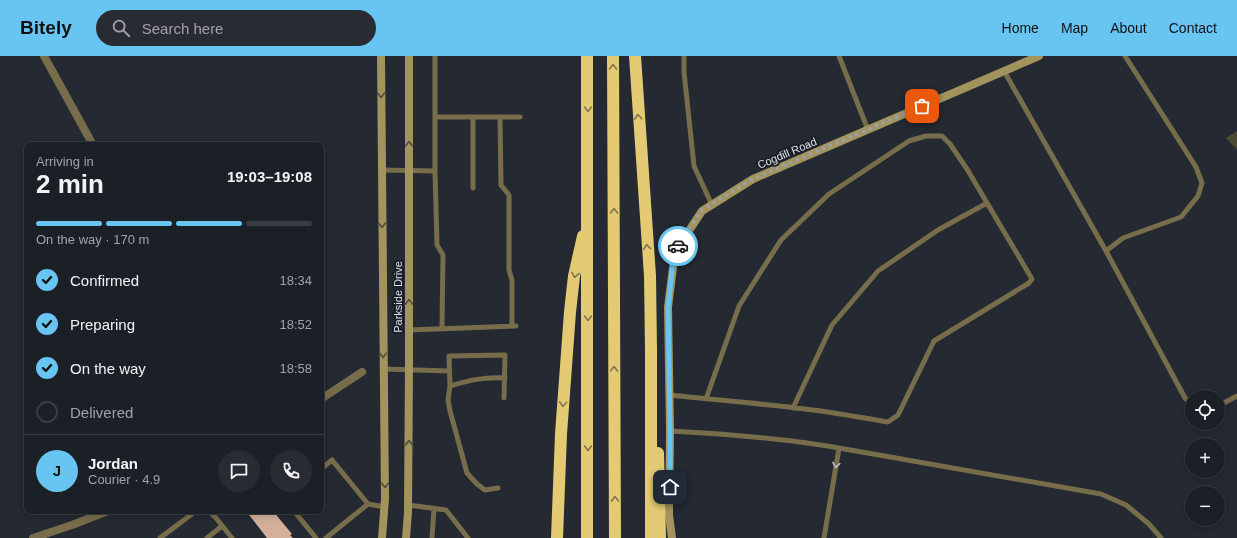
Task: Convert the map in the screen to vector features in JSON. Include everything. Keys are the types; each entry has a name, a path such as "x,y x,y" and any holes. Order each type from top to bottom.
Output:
{"highway":[{"path":"587,538 588,56"},
{"path":"613,56 615,538"},
{"path":"635,56 656,390 660,538"},
{"path":"557,538 561,434 570,312 574,276 588,209"},
{"path":"650,276 651,538"}],"street":[{"path":"44,56 92,142"},
{"name":"Parkside Drive","path":"381,56 384,507 382,538"},
{"name":"Parkside Drive","path":"406,538 408,506 409,369 409,56"},
{"name":"Cogdill Road","path":"672,538 669,515 670,396 668,308 674,252 702,210 753,179 1004,71 1029,58 1040,56"},
{"path":"324,396 362,372"},
{"path":"33,538 100,514"}],"lane":[{"path":"435,56 435,171 437,245 442,255 442,328"},
{"path":"684,56 684,72 694,166 712,205"},
{"path":"839,56 868,130"},
{"path":"1106,251 1123,238 1181,217 1198,196 1202,183 1196,167 1125,56"},
{"path":"1004,71 1106,251 1185,396"},
{"path":"436,117 520,117"},
{"path":"473,117 473,188"},
{"path":"409,330 514,326 512,280 509,270 509,195 501,185 500,117"},
{"path":"670,396 793,408 888,422 898,415 934,341 1029,283 1032,279 967,169 950,144 942,136 926,136 909,141 829,194 781,240 739,306 706,399"},
{"path":"381,170 435,171"},
{"path":"793,408 832,325 878,271 938,230 988,203"},
{"path":"498,488 485,490 477,484 467,472 448,400 450,386 449,356 505,355 504,398"},
{"path":"383,369 449,371"},
{"path":"450,386 486,377 505,378"},
{"path":"1225,402 1237,396"},
{"path":"670,431 754,436 804,442 1102,494 1126,505 1149,524 1162,538"},
{"path":"824,538 839,448"},
{"path":"324,467 332,460 368,504 384,507"},
{"path":"326,538 368,504"},
{"path":"408,506 446,510 468,538"},
{"path":"432,538 434,508"},
{"path":"160,538 192,514"},
{"path":"212,514 232,538"},
{"path":"296,514 316,538"},
{"path":"206,538 222,526"}],"green space":[{"path":"1237,131 1237,150 1226,138"}],"building":[{"path":"248,514 275,514 292,534 290,535 293,538 267,538"}],"way so far":[{"path":"678,246 702,210 753,179 922,106"}],"route":[{"path":"670,487 668,308 674,252 678,246"}]}
